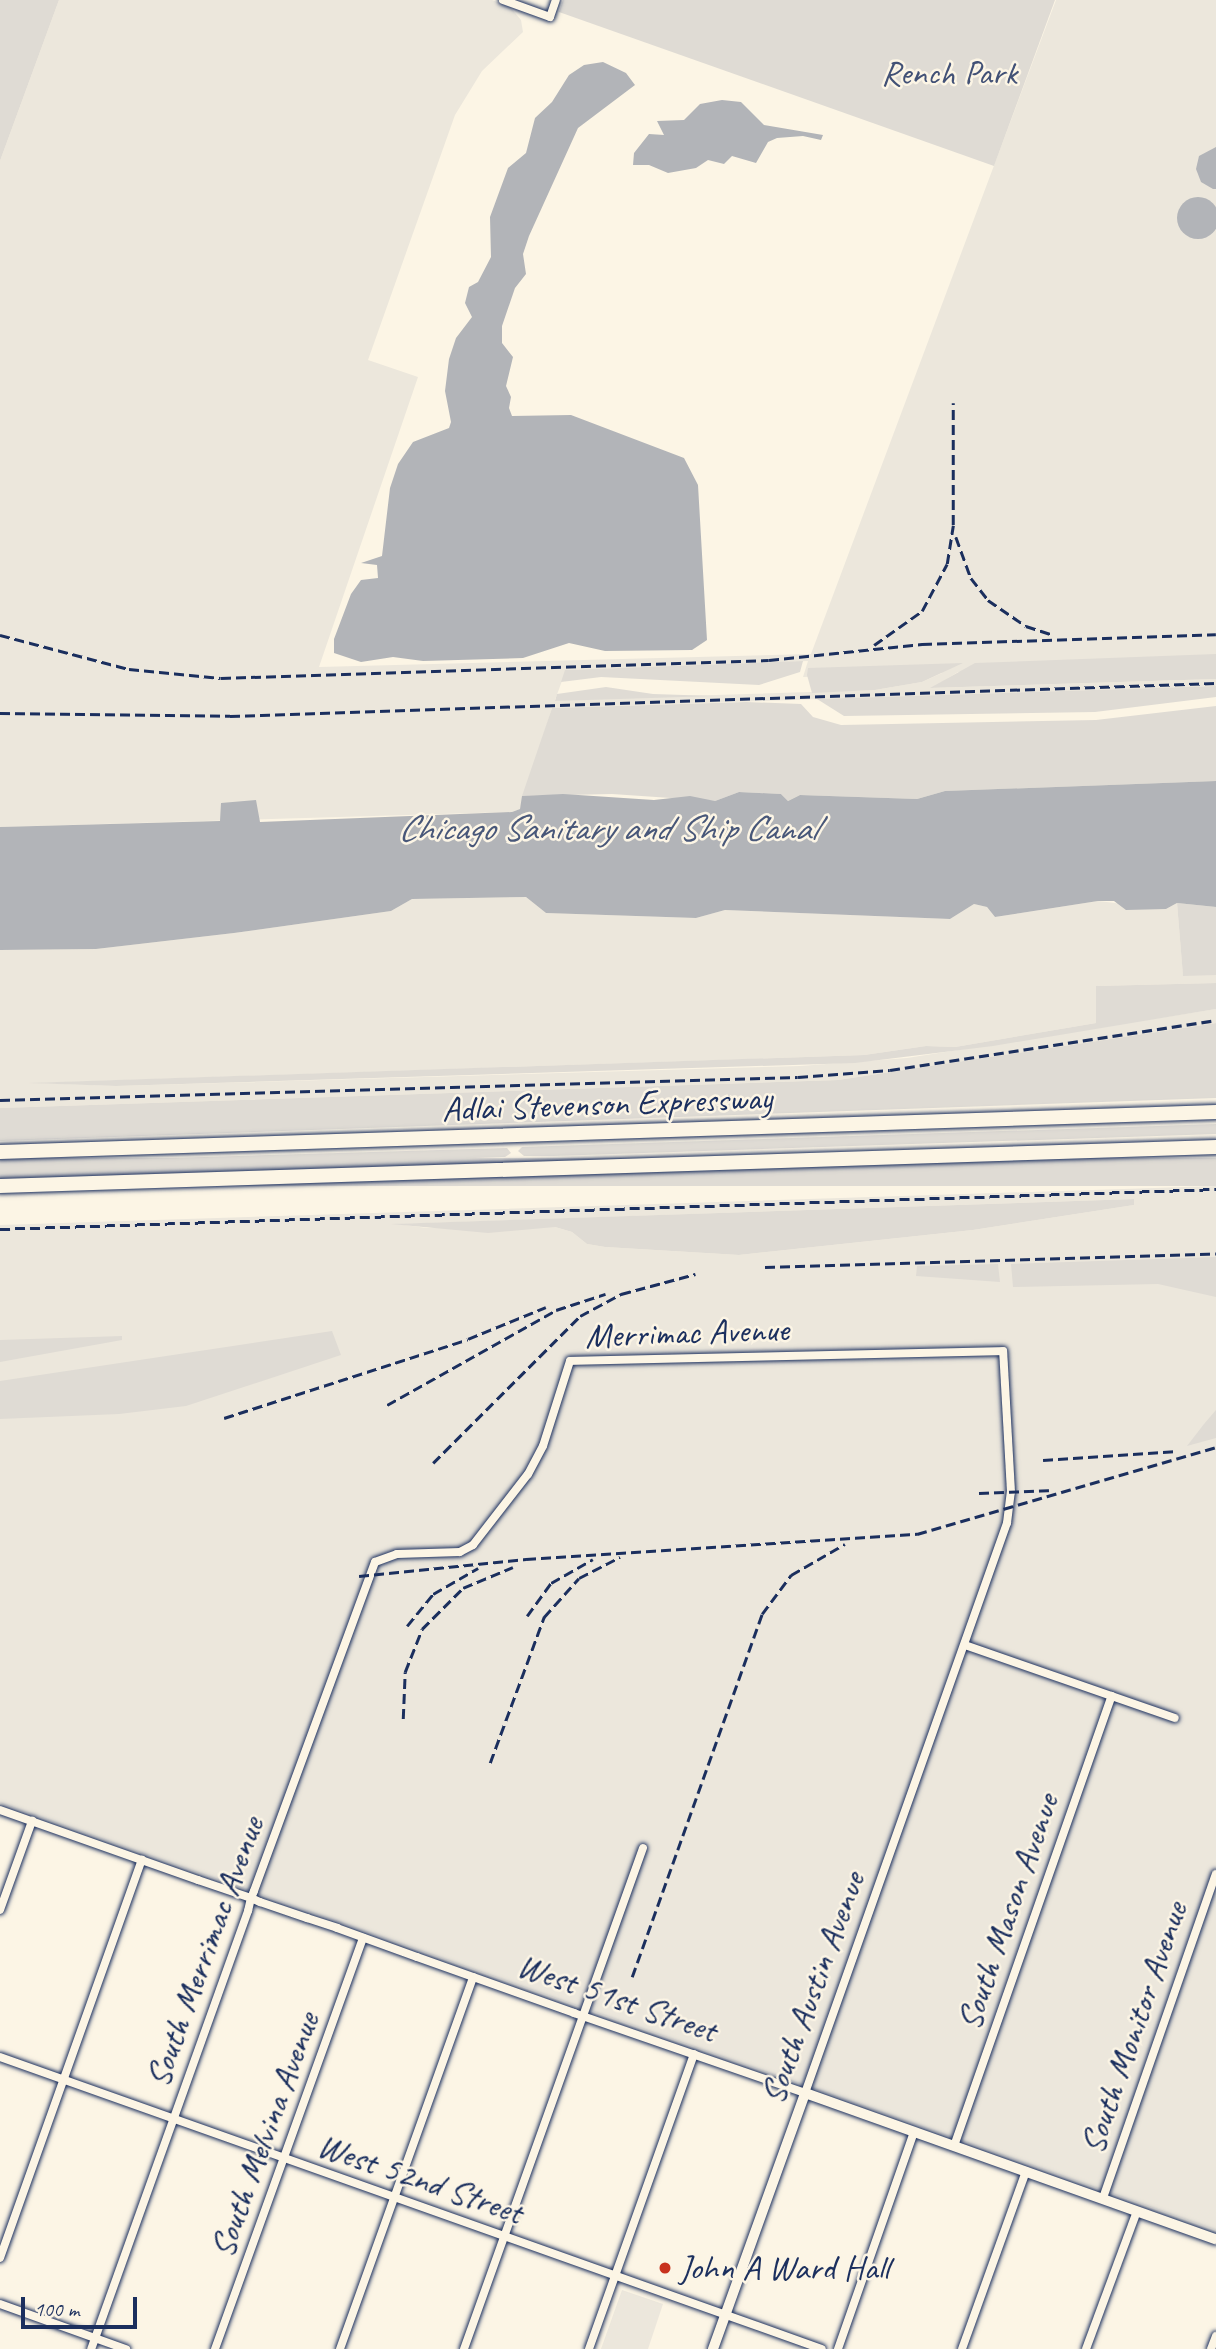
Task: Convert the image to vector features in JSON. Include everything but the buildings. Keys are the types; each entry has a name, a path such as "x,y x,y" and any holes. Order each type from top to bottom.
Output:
{"highway":[{"name":"Adlai Stevenson Expressway","path":"0,1152 1216,1112"},
{"name":"Adlai Stevenson Expressway","path":"0,1186 1216,1147"}],"street":[{"path":"503,0 550,17 556,0"},
{"name":"Merrimac Avenue","path":"369,1573 384,1557 460,1552 473,1545 533,1465 570,1362 1003,1351"},
{"name":"South Austin Avenue","path":"713,2349 965,1645 1010,1510 1003,1351"},
{"name":"South Merrimac Avenue","path":"91,2349 369,1573"},
{"path":"965,1645 1175,1718"},
{"name":"South Mason Avenue","path":"954,2146 1112,1696"},
{"name":"West 51st Street","path":"0,1810 1216,2239"},
{"path":"0,1910 32,1821"},
{"path":"464,2349 643,1848"},
{"path":"0,2258 142,1860"},
{"name":"South Monitor Avenue","path":"1102,2198 1216,1874"},
{"name":"South Melvina Avenue","path":"215,2349 363,1938"},
{"path":"340,2349 473,1977"},
{"path":"589,2349 694,2054"},
{"name":"West 52nd Street","path":"0,2057 822,2349"},
{"path":"838,2349 915,2132"},
{"path":"962,2349 1026,2171"},
{"path":"1086,2349 1136,2211"},
{"path":"0,2304 126,2349"},
{"path":"1212,2349 1216,2336"}],"shaded area":[{"path":"59,0 492,0 510,7 521,20 523,32 482,71 455,115 368,360 418,377 319,667 811,654 1056,0 1216,0 1216,664 958,672 932,688 1216,679 1216,686 552,708 520,809 512,812 0,827 0,161","holes":["808,661 803,677 942,673 922,682 875,690 555,700 566,670"]},
{"path":"526,897 546,913 696,918 725,910 950,919 974,904 987,907 995,917 1098,901 1166,909 1177,903 1183,975 1216,975 1216,983 1096,986 1096,1023 955,1047 926,1046 864,1055 38,1083 116,1086 800,1066 907,1058 1216,1009 1216,1023 838,1080 0,1108 0,950 96,949 234,933 391,911 412,899"},
{"path":"1216,1186 1216,2230 0,1803 0,1225","holes":["1134,1199 1134,1205 973,1230 739,1255 605,1247 587,1244 572,1232 555,1227 427,1228 397,1224"]},
{"path":"622,2290 663,2304 648,2349 601,2349"}],"green space":[{"path":"0,0 59,0 0,161"},
{"name":"Rench Park","path":"563,0 1055,0 994,166 559,12"},
{"path":"1216,654 1216,679 930,688 975,663"},
{"path":"803,661 800,672 759,685 601,677 561,682 565,670"},
{"path":"963,663 922,682 875,690 812,693 807,675 808,668"},
{"path":"1216,686 1216,697 1095,712 844,716 817,699"},
{"path":"606,687 653,694 715,696 555,701 557,694"},
{"path":"746,702 801,704 813,717 841,725 1096,720 1216,706 1216,781 945,791 917,799 800,795 788,801 781,794 739,792 715,801 612,794 522,796 552,708"},
{"path":"1177,903 1216,907 1216,975 1183,976"},
{"path":"1216,983 1216,1009 993,1046 855,1063 116,1086 28,1083 864,1055 926,1046 955,1047 1096,1023 1096,986"},
{"path":"1216,1023 1216,1098 0,1141 0,1108 838,1080"},
{"path":"1216,1124 1216,1134 553,1156 524,1156 518,1151 522,1147"},
{"path":"507,1148 511,1153 505,1157 0,1174 0,1163"},
{"path":"0,1158 1216,1158 1216,1186 0,1186"},
{"path":"1134,1199 1134,1205 973,1230 739,1255 605,1247 587,1244 572,1232 555,1227 488,1233 391,1224"},
{"path":"1216,1257 1216,1297 1158,1284 1013,1287 1011,1264"},
{"path":"998,1264 1000,1282 916,1276 917,1266"},
{"path":"332,1331 341,1355 186,1406 119,1414 0,1419 0,1381"},
{"path":"122,1336 122,1340 0,1362 0,1340"},
{"path":"1216,1410 1216,1438 1187,1446 1204,1424"}],"water":[{"path":"603,62 626,73 635,85 578,128 529,236 523,254 526,274 515,288 502,326 502,343 513,357 506,386 511,397 509,408 512,416 571,415 684,458 698,485 707,640 692,650 605,651 569,643 523,658 423,661 393,657 361,662 334,653 334,639 351,594 361,580 378,578 377,565 361,563 382,556 390,488 398,464 413,442 449,428 451,422 445,391 449,359 456,338 472,317 465,303 469,287 478,282 491,257 490,217 508,168 526,153 535,118 552,102 569,75 584,65"},
{"path":"722,100 741,102 764,125 823,135 821,140 803,136 777,138 768,142 756,163 732,156 724,164 708,160 696,168 668,173 649,165 633,165 634,153 649,134 664,135 657,121 684,120 700,104"},
{"path":"1216,147 1216,189 1213,189 1201,182 1196,169 1199,156"},
{"path":"1198,197 1213,203 1219,218 1213,233 1198,239 1183,233 1177,218 1183,203"},
{"name":"Chicago Sanitary and Ship Canal","path":"1216,781 1216,907 1177,903 1166,909 1126,910 1114,901 1098,901 995,917 987,907 974,904 950,919 725,910 696,918 546,913 526,897 412,899 391,911 234,933 96,949 0,950 0,827 220,821 221,803 256,800 260,822 512,812 520,809 522,796 563,794 654,800 690,796 715,801 739,792 781,794 788,801 800,795 917,799 945,791"}],"railway":[{"path":"874,645 922,611 947,564 953,525 953,403"},
{"path":"956,537 971,578 988,600 1026,626 1054,635"},
{"path":"0,635 129,669 221,678 769,660 922,644 1216,634"},
{"path":"0,713 230,716 1216,683"},
{"path":"0,1100 798,1077 890,1070 1216,1020"},
{"path":"0,1229 1216,1189"},
{"path":"765,1267 1216,1254"},
{"path":"433,1463 580,1316 621,1294 695,1274"},
{"path":"387,1405 556,1310 605,1294"},
{"path":"224,1418 468,1339 546,1307"},
{"path":"359,1576 526,1559 917,1534 1216,1447"},
{"path":"1043,1460 1178,1451"},
{"path":"979,1493 1054,1490"},
{"path":"632,1977 762,1614 791,1575 845,1544"},
{"path":"490,1763 544,1617 579,1578 620,1557"},
{"path":"527,1616 551,1583 593,1559"},
{"path":"403,1719 405,1672 422,1629 463,1588 513,1567"},
{"path":"407,1626 433,1594 478,1568"}],"place":[{"name":"John A Ward Hall","path":"665,2268"}]}
